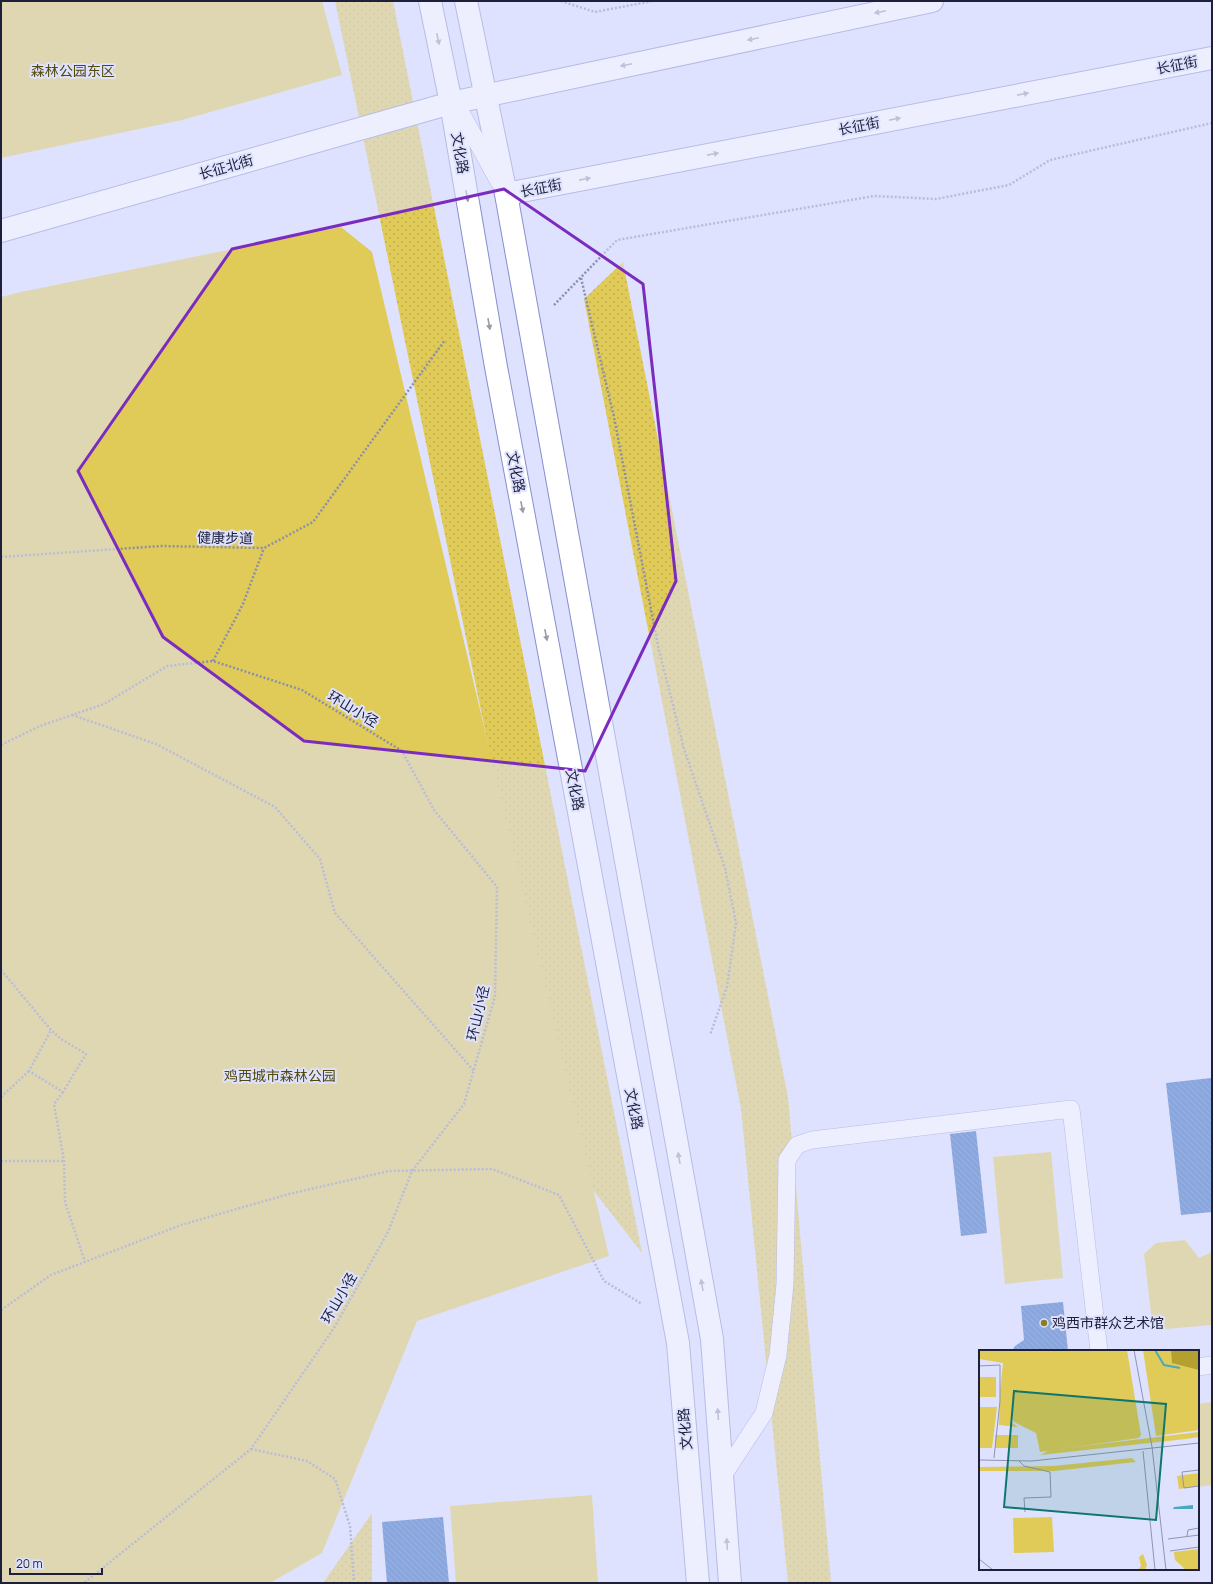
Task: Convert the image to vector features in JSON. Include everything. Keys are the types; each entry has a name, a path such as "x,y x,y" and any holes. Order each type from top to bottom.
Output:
{"main road":[{"name":"文化路","path":"430,1 450,96 496,368 678,1343 698,1583"},
{"path":"466,1 506,194 712,1339 730,1583"},
{"path":"450,96 486,95 932,1"},
{"name":"长征街","path":"506,194 1212,58"},
{"name":"长征北街","path":"1,232 450,96"}],"lane":[{"path":"450,96 506,194"},
{"path":"722,1477 764,1413 778,1355 783,1299 787,1160 797,1145 812,1140 1071,1109 1099,1350"},
{"path":"1199,1367 1212,1365"}],"path":[{"path":"561,1 595,12 653,1"},
{"path":"530,330 617,240 874,196 936,199 1009,184 1050,160 1212,124"},
{"path":"581,278 614,417 658,646 684,749 725,868 736,923 727,987 710,1035"},
{"name":"健康步道","path":"1,557 161,546 264,548 313,522 445,340"},
{"path":"213,661 243,604 264,548"},
{"name":"环山小径","path":"1,744 40,726 104,704 167,666 213,661 302,690 402,751 434,810 497,887 495,996 464,1104 412,1171 388,1232 334,1328 251,1449 84,1583"},
{"path":"71,715 156,744 275,807 320,859 335,913 474,1071"},
{"path":"1,970 61,1040 86,1054 54,1104 64,1161 65,1202 85,1262"},
{"path":"1,1097 29,1072 51,1030"},
{"path":"29,1072 63,1092"},
{"path":"1,1161 64,1161"},
{"path":"1,1310 51,1275 181,1225 289,1194 389,1171 492,1169 558,1195 604,1281 648,1308"},
{"path":"251,1449 307,1461 335,1479 350,1526 354,1583"}],"highlighted area":[{"path":"504,189 643,284 676,581 585,771 304,741 163,637 78,471 232,249"}],"green space":[{"name":"森林公园东区","path":"1,1 322,1 342,75 182,120 1,158"},
{"path":"335,1 393,1 642,1253 575,1167"},
{"name":"鸡西城市森林公园","path":"341,227 372,252 609,1256 417,1321 322,1553 270,1583 1,1583 1,297"},
{"path":"623,262 788,1097 831,1583 788,1583 741,1109 584,299"},
{"path":"1051,1152 1063,1278 1005,1284 993,1157"},
{"path":"1185,1240 1199,1258 1212,1252 1212,1325 1166,1329 1152,1321 1144,1254 1156,1243"},
{"path":"1212,1402 1212,1485 1199,1487 1199,1404"},
{"path":"592,1495 598,1583 456,1583 450,1506"},
{"path":"372,1513 372,1583 323,1583"}],"building":[{"path":"1211,1078 1212,1212 1181,1215 1166,1083"},
{"path":"976,1131 987,1233 961,1236 950,1134"},
{"name":"鸡西市群众艺术馆","path":"1063,1302 1068,1350 1013,1350 1015,1346 1024,1340 1021,1306"},
{"path":"443,1517 449,1583 387,1583 382,1522"}],"place":[{"name":"鸡西市群众艺术馆","path":"1044,1323"}]}
